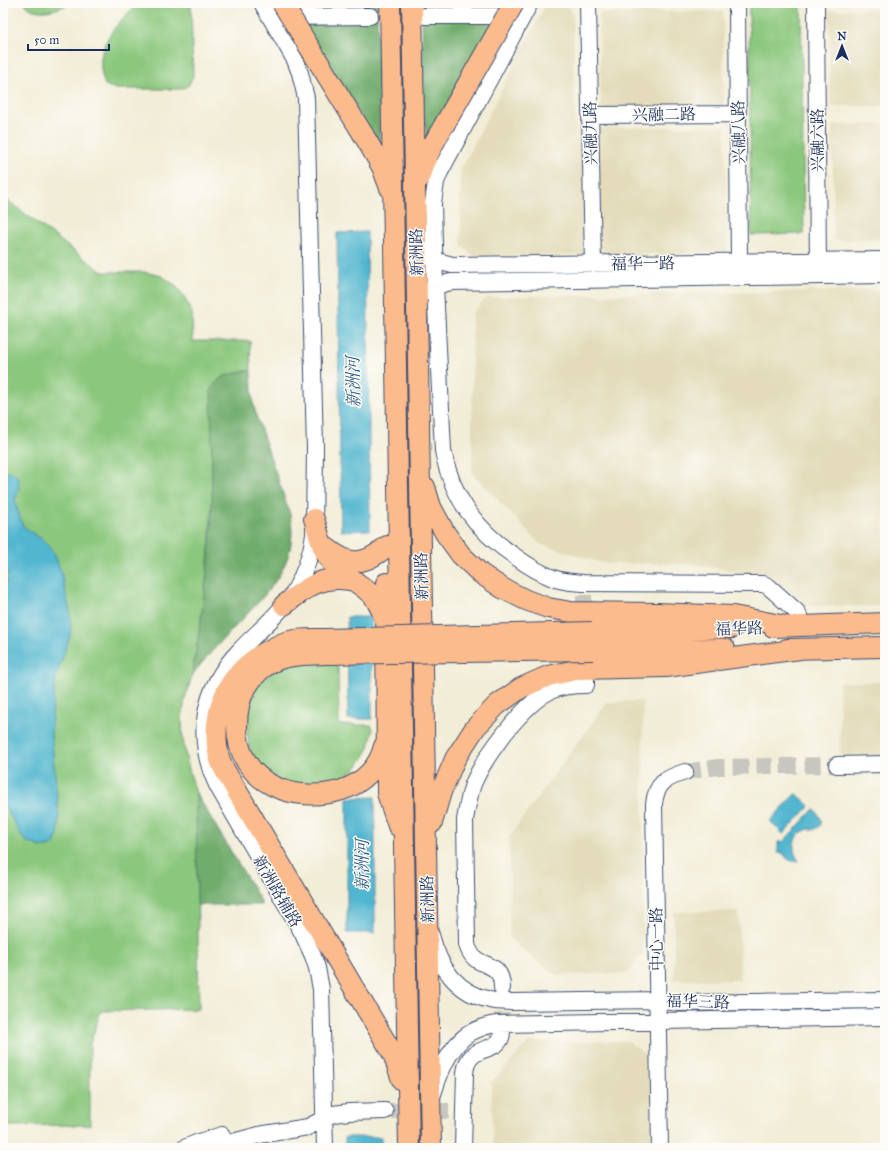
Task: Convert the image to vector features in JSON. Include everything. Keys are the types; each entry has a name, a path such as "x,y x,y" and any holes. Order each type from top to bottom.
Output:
{"main road":[{"name":"新洲路","path":"390,3 409,1148"},
{"path":"415,201 423,165 431,148 443,127 522,7"},
{"path":"271,8 363,134 382,167 394,202"},
{"name":"新洲路","path":"419,10 415,201 431,1148"},
{"path":"420,460 431,507 444,533 461,555 480,573 502,588 526,600 548,608 571,612 733,616 792,626"},
{"path":"398,480 387,546 386,734 387,793 404,843"},
{"path":"314,519 328,557 334,564 373,597 380,608 386,623"},
{"path":"322,543 339,557 345,560 355,561 371,558 387,546"},
{"path":"284,605 308,586 319,582 332,579 344,579 355,582"},
{"name":"福华路","path":"592,641 792,626 885,623"},
{"path":"325,647 298,640 283,643 253,659 241,670 230,685 220,708 217,735 218,752 220,760 228,776 393,1054 408,1106"},
{"path":"386,734 383,749 378,762 371,772 360,782 332,793 308,795 287,792 275,788 265,781 250,766 240,747 237,726 239,704 248,684 262,669 277,660 325,647 592,641"},
{"name":"福华路","path":"592,641 800,649 885,647"},
{"path":"426,842 441,792 455,759 475,728 497,705 521,688 548,676 580,669 666,667 800,649"}],"street":[{"name":"兴融九路","path":"588,3 593,264"},
{"name":"兴融八路","path":"737,3 739,262"},
{"name":"兴融六路","path":"816,3 818,277"},
{"path":"419,10 522,7 440,172 436,182 433,203 435,286 443,451 446,466 466,510 489,537 506,551 541,573 554,579 584,589 763,584 768,586 797,612 799,616 792,626"},
{"path":"271,8 370,16"},
{"name":"新洲路辅路","path":"271,8 295,60 306,98 315,448 313,541 307,563 294,592 284,605 222,670 207,705 204,723 206,753 218,787 302,932 317,968 321,1001 325,1148"},
{"name":"兴融二路","path":"590,115 738,114"},
{"path":"416,234 420,245 426,254 434,260"},
{"name":"福华一路","path":"434,260 452,265 885,260"},
{"name":"福华一路","path":"435,286 451,282 885,276"},
{"path":"417,310 423,296 435,286"},
{"path":"502,988 502,978 499,971 473,957 467,944 465,820 467,804 480,770 501,738 516,721 540,698 550,691 572,685 586,685 586,675"},
{"path":"837,765 885,764"},
{"name":"中心一路","path":"660,1148 654,804 658,787 664,781 673,776 685,772"},
{"name":"福华三路","path":"427,920 433,943 441,961 452,978 462,989 476,996 491,1000 511,1002 657,1000 679,1003 885,1000"},
{"name":"福华三路","path":"430,1101 443,1065 457,1044 465,1036 479,1028 496,1024 508,1027 658,1020 885,1017"},
{"path":"463,1148 458,1111 466,1063 472,1055 477,1052 494,1047 508,1027"},
{"path":"210,1148 259,1135 308,1127 324,1118 342,1113 384,1111"},
{"path":"184,1148 206,1140 256,1127 308,1117 324,1118"}],"shaded area":[{"path":"545,5 566,5 573,14 575,128 725,126 727,253 474,256 461,244 460,171"},
{"path":"885,9 885,106 830,106 829,10"},
{"path":"723,11 724,110 601,112 599,13"},
{"path":"885,124 885,239 834,240 832,125"},
{"path":"885,290 885,606 804,606 775,585 774,577 689,564 603,563 540,544 472,473 472,313 487,297"},
{"path":"839,682 885,682 885,760 840,760"},
{"path":"643,701 643,954 628,973 556,975 510,940 509,837 607,702"},
{"path":"739,911 740,980 674,980 674,912"},
{"path":"628,1041 651,1059 652,1148 493,1148 491,1083 529,1042"}],"green space":[{"path":"24,3 72,3 54,10 41,11 29,8"},
{"path":"138,3 190,3 193,76 189,85 181,89 116,89 105,85 101,72 101,60 107,39 113,30"},
{"path":"284,3 377,3 380,145"},
{"path":"422,3 512,3 427,142 423,107"},
{"path":"749,3 801,3 804,234 751,235"},
{"path":"3,197 102,272 144,272 162,276 175,285 184,296 192,313 193,341 250,341 251,371 244,371 212,504 208,561 200,630 182,719 183,740 187,762 196,793 199,1009 101,1011 90,1044 90,1125 3,1126"},
{"path":"244,371 251,371 253,402 257,418 290,514 292,532 290,549 285,564 268,592 192,675 210,546 212,503 211,391 217,382 224,376"},
{"path":"335,660 338,668 339,724 371,725 373,729 369,748 358,766 346,777 330,786 282,784 258,765 249,748 247,728 253,695 258,685 278,666"},
{"path":"196,793 261,901 261,905 197,905"}],"water":[{"name":"新洲河","path":"367,232 370,530 341,531 337,233"},
{"path":"3,471 12,472 18,477 19,488 15,501 23,526 43,540 54,553 61,571 70,613 70,636 56,676 52,713 51,733 59,816 58,835 54,844 48,847 42,847 27,842 22,837 3,802 3,595 8,577 3,553"},
{"path":"347,617 371,617 372,719 348,719"},
{"path":"796,793 810,806 783,834 770,821"},
{"name":"新洲河","path":"375,797 375,933 347,933 347,798"},
{"path":"814,809 820,817 821,823 818,828 806,830 797,836 794,848 796,857 799,861 791,861 783,853 778,853 778,842 783,842"},
{"path":"345,1137 381,1137 381,1148 345,1148"}],"tunnel":[{"path":"584,595 585,623"},
{"path":"685,772 718,767 837,765"},
{"path":"502,989 502,1031"},
{"path":"385,1111 453,1111"}]}
